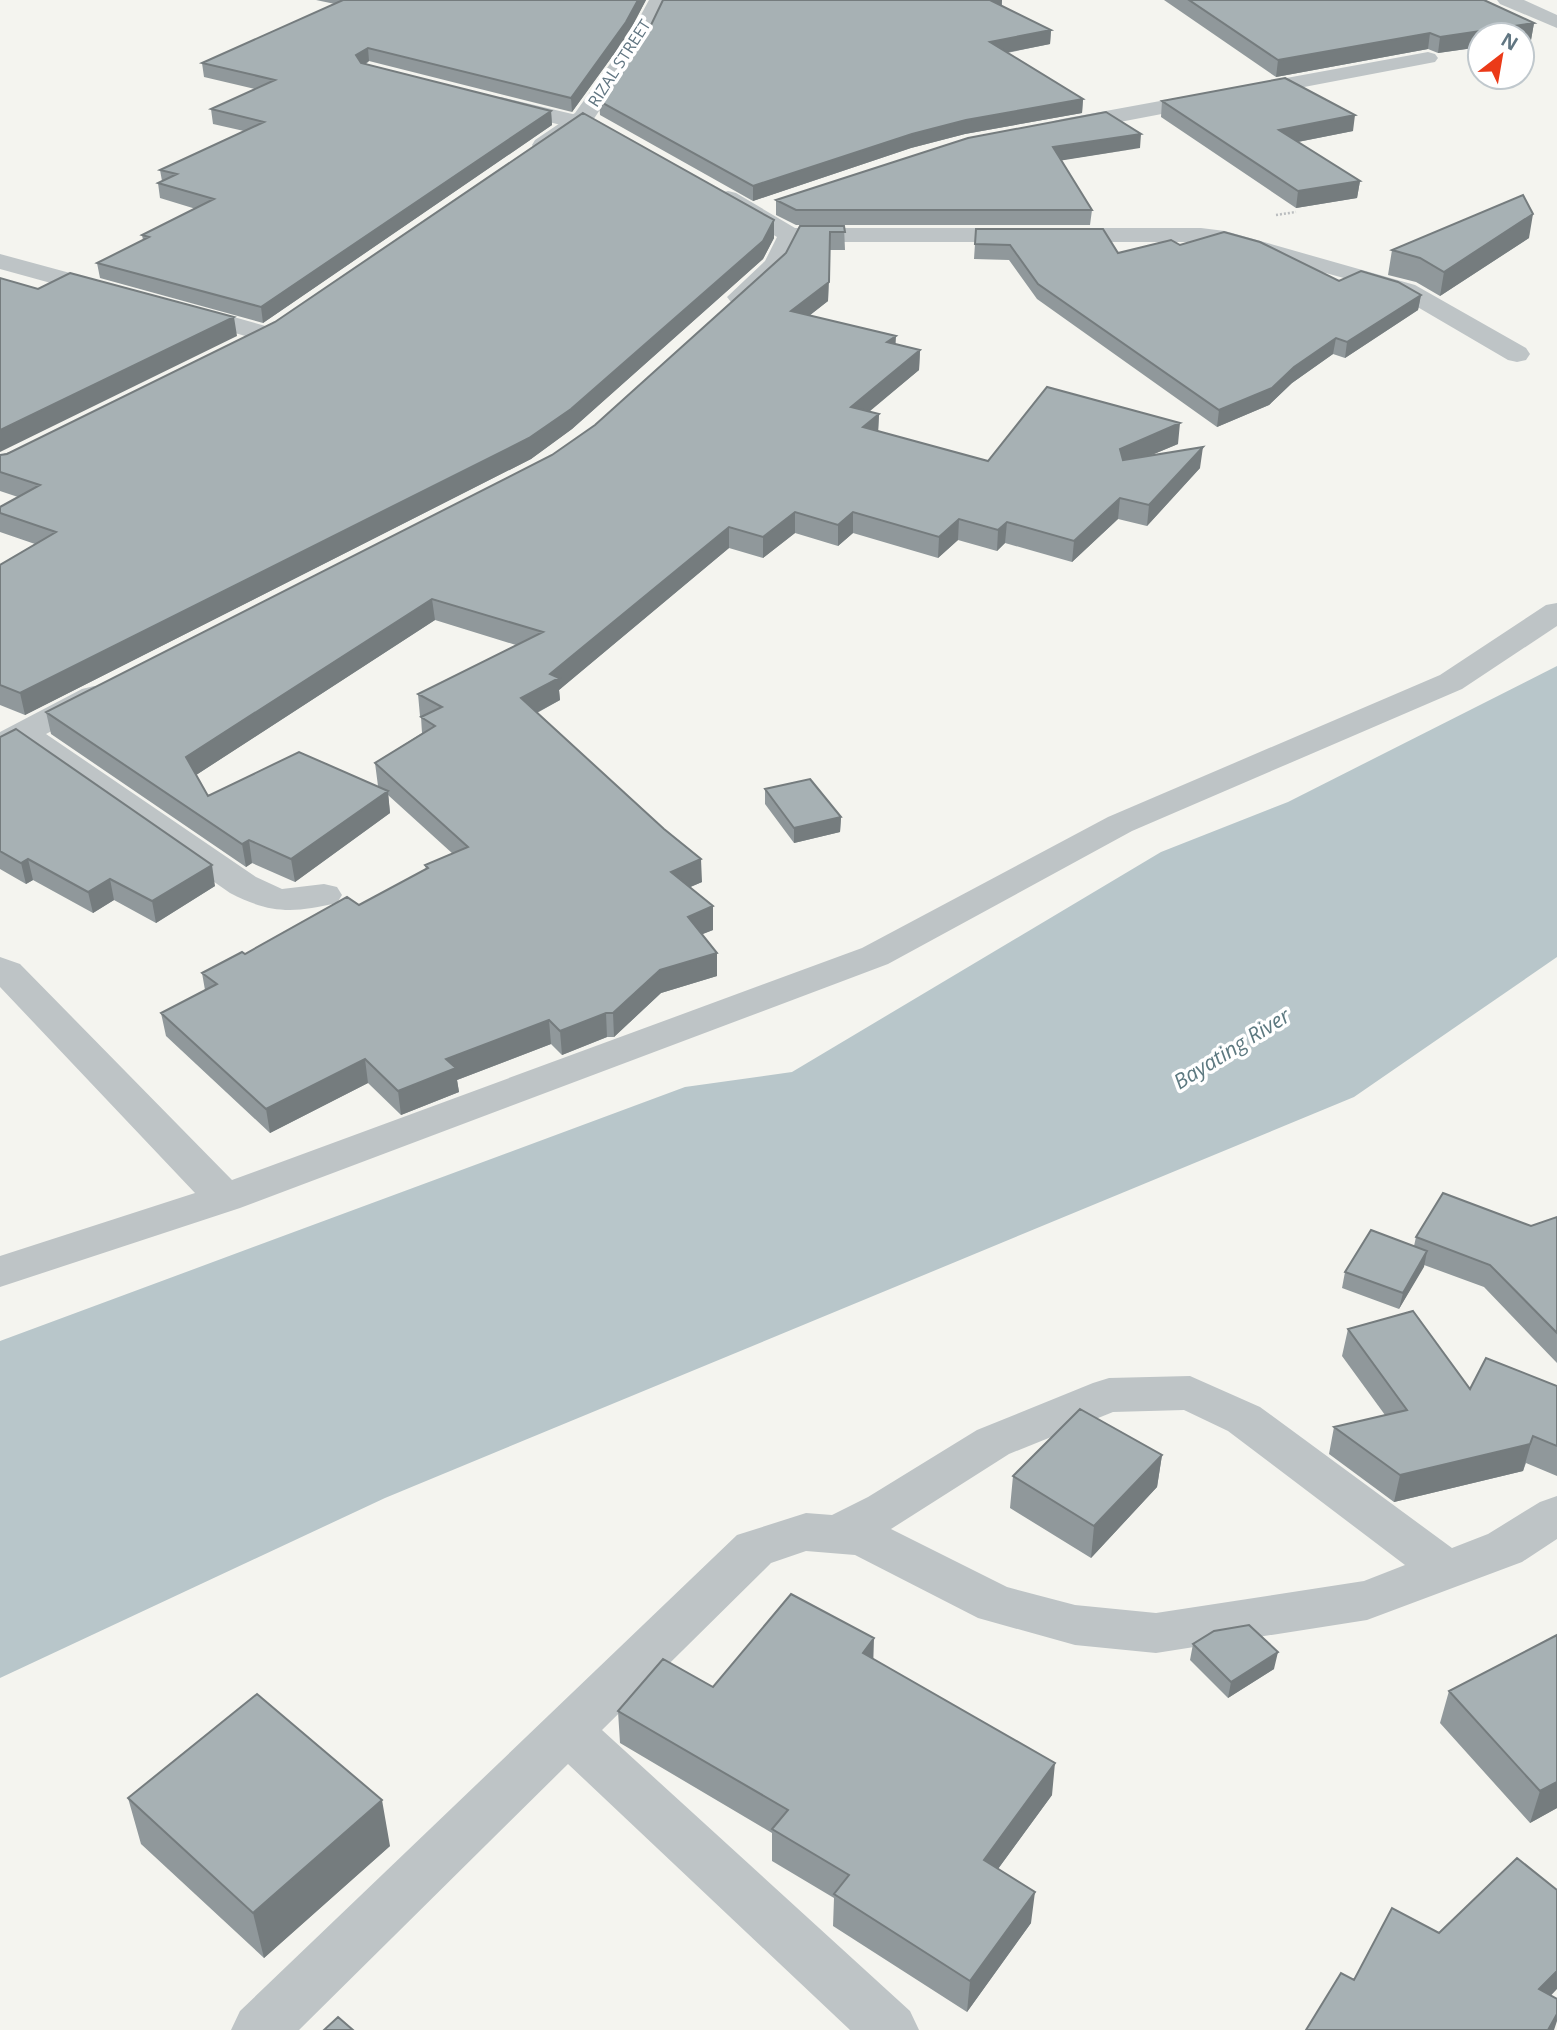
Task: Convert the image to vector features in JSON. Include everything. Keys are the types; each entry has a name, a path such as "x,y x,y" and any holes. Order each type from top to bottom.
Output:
{"street":[{"name":"RIZAL STREET","path":"520,161 589,124 659,0"},
{"path":"1507,0 1557,22"},
{"path":"1035,131 1428,58"},
{"path":"487,99 589,124"},
{"path":"705,185 766,208 790,235 1157,234 1225,237 1348,270 1406,290 1517,354"},
{"path":"718,317 775,265 790,235"},
{"path":"0,261 133,297"},
{"path":"160,304 267,334"},
{"path":"230,352 267,334 290,318"},
{"path":"0,1272 225,1198 875,956 1120,824 1451,682 1557,612"},
{"path":"11,739 114,685"},
{"path":"11,739 270,900 295,902 324,895"},
{"path":"0,969 7,972 225,1198"},
{"path":"837,1535 885,1510 992,1442 1109,1395 1190,1394 1244,1419 1446,1570"},
{"path":"260,2030 754,1549 806,1532 863,1537 995,1604 1075,1625 1156,1633 1367,1600 1505,1548 1557,1516"},
{"path":"568,1731 890,2030"}],"water":[{"name":"Bayating River","path":"1557,666 1557,957 1354,1097 385,1498 0,1678 0,1341 685,1087 792,1072 1161,852 1288,802"}],"building":[{"path":"343,0 638,0 626,22 571,98 368,48 356,55 361,63 551,111 261,307 97,263 149,237 142,235 214,199 158,183 177,174 160,170 264,122 211,109 275,80 202,63"},
{"path":"663,0 990,0 1051,30 990,42 1083,99 966,120 912,134 753,186 599,101 651,25"},
{"path":"1189,0 1484,0 1530,21 1466,21 1466,33 1440,37 1430,33 1278,60"},
{"path":"1285,78 1355,115 1279,130 1360,181 1298,191 1162,101"},
{"path":"1106,112 1141,134 1053,147 1092,210 796,210 776,200 968,138"},
{"path":"583,113 774,220 763,241 571,409 529,438 20,693 0,685 0,565 56,532 0,513 0,507 40,485 0,472 0,455 7,454 275,322"},
{"path":"1523,195 1533,214 1444,272 1420,258 1392,250"},
{"path":"800,226 844,226 845,232 830,232 829,282 791,311 896,336 887,342 920,350 851,407 879,414 863,427 988,461 1047,387 1180,423 1120,449 1123,460 1203,447 1149,505 1120,498 1074,541 1007,522 998,530 959,519 939,537 853,512 838,525 795,512 763,537 729,527 550,674 559,678 521,698 664,829 701,859 671,872 713,906 688,917 717,953 660,970 613,1013 606,1013 560,1031 549,1020 446,1059 456,1068 398,1091 365,1059 266,1109 161,1013 217,984 202,973 242,952 245,954 347,897 359,905 428,868 425,865 468,847 375,763 435,726 421,717 442,707 418,694 543,632 432,599 186,757 208,796 299,752 388,791 291,859 249,840 242,844 46,712 552,455 595,425 786,253"},
{"path":"976,229 1103,229 1118,253 1171,240 1180,245 1224,232 1260,242 1339,281 1361,271 1398,282 1421,295 1347,342 1336,338 1294,367 1272,388 1219,410 1038,284 1010,245 975,244"},
{"path":"70,273 234,317 0,430 0,278 38,289"},
{"path":"16,729 212,865 152,901 110,879 88,892 28,859 21,863 0,851 0,737"},
{"path":"810,779 841,817 794,828 765,789"},
{"path":"1443,1193 1531,1226 1557,1217 1557,1333 1490,1265 1416,1237"},
{"path":"1371,1230 1427,1251 1403,1293 1345,1272"},
{"path":"1413,1311 1470,1389 1486,1358 1557,1386 1557,1446 1533,1436 1530,1444 1400,1475 1334,1427 1407,1410 1348,1329"},
{"path":"1080,1409 1162,1455 1094,1526 1013,1476"},
{"path":"791,1594 874,1638 863,1653 1055,1763 984,1860 1035,1892 970,1981 834,1894 849,1875 772,1829 788,1810 618,1711 663,1659 713,1687"},
{"path":"1249,1625 1278,1652 1231,1682 1193,1644 1214,1631"},
{"path":"1557,1635 1557,1782 1540,1791 1449,1691"},
{"path":"257,1694 382,1800 253,1913 128,1798"},
{"path":"1517,1858 1557,1890 1557,1971 1539,1989 1557,1999 1557,2014 1548,2030 1306,2030 1341,1973 1354,1980 1392,1908 1439,1933"},
{"path":"338,2017 353,2030 324,2030"}]}
